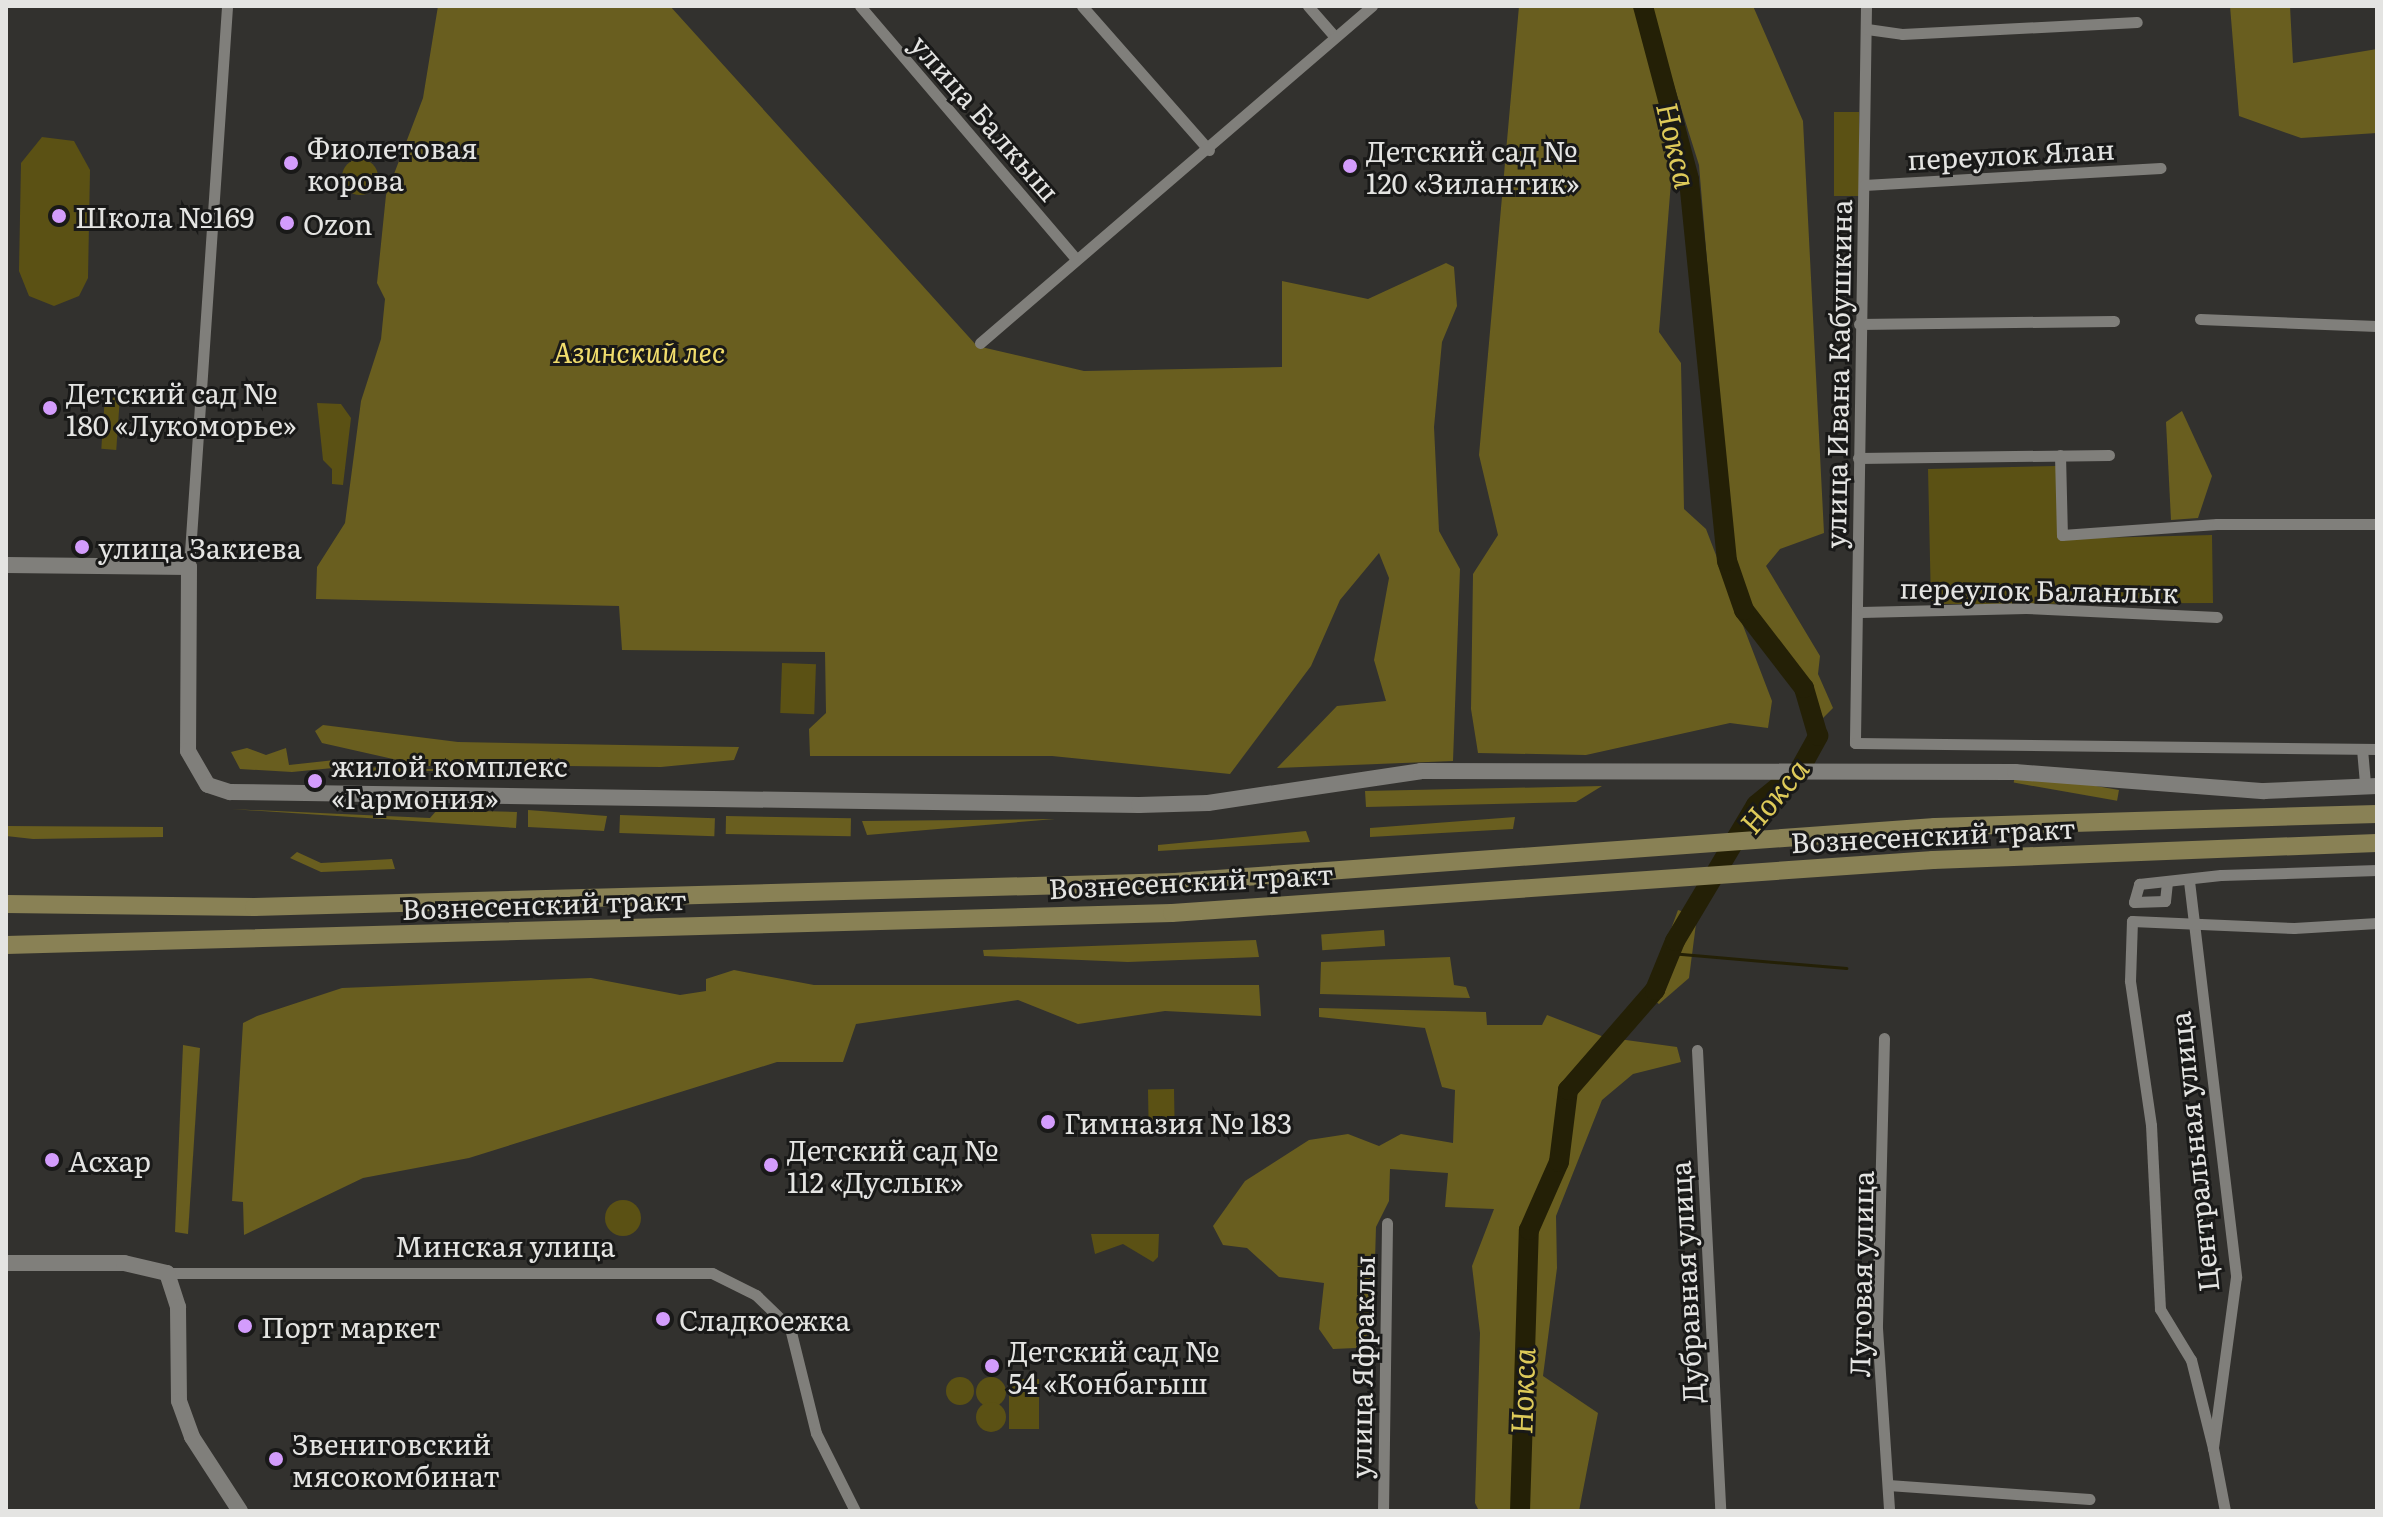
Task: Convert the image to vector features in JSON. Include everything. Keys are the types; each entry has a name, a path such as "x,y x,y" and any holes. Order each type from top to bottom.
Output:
{"main road":[{"name":"Вознесенский тракт","path":"6,904 254,907 1128,883 1688,842 2377,814"},
{"name":"Вознесенский тракт","path":"6,945 1172,913 1668,877 2377,843"}],"street":[{"path":"227,6 189,567 188,751 208,785 230,792 1139,805 1208,803 1421,771 2015,772 2264,791 2371,786 2362,749 2377,749"},
{"name":"улица Балкыш","path":"860,6 1076,259"},
{"path":"1082,6 1209,150"},
{"path":"1308,6 1334,36"},
{"path":"980,343 1209,150 1334,36 1372,6"},
{"name":"улица Ивана Кабушкина","path":"1866,6 1859,324 1861,612 1855,743 2362,749"},
{"path":"1867,29 1902,34 2137,22"},
{"name":"переулок Ялан","path":"1864,185 2161,168"},
{"path":"2200,319 2377,326"},
{"path":"1859,324 2114,321"},
{"path":"2060,455 2062,535 2217,524 2377,524"},
{"path":"1858,458 2109,455"},
{"path":"6,565 189,567"},
{"name":"переулок Баланлык","path":"1861,612 2026,608 2217,617"},
{"path":"2167,882 2377,870"},
{"name":"Центральная улица","path":"2189,881 2190,923 2236,1277 2213,1448 2225,1511"},
{"path":"2213,1448 2191,1360 2160,1309 2151,1125 2130,981 2132,921 2377,923"},
{"name":"Луговая улица","path":"1884,1038 1877,1328 1889,1511"},
{"name":"Дубравная улица","path":"1697,1050 1720,1511"},
{"name":"улица Яфраклы","path":"1383,1511 1387,1223"},
{"name":"Минская улица","path":"6,1263 124,1263 167,1273 712,1273 756,1295 790,1328 816,1433 855,1511"},
{"path":"167,1273 178,1307 179,1401 192,1437 240,1511"},
{"path":"1888,1485 2090,1499"}],"shaded area":[{"path":"1834,112 1859,112 1859,196 1834,196"},
{"path":"42,137 74,141 90,170 88,278 79,296 54,306 29,296 19,271 21,163"},
{"path":"360,159 373,164 378,177 373,190 360,195 347,190 342,177 347,164"},
{"path":"105,396 120,397 116,450 101,449"},
{"path":"317,403 341,404 351,418 343,485 332,484 332,469 323,460"},
{"path":"2056,466 2058,539 2212,535 2213,603 1931,604 1928,469"},
{"path":"782,663 816,664 814,714 780,713"},
{"path":"1148,1089 1174,1089 1175,1134 1149,1134"},
{"path":"623,1200 635,1206 641,1218 635,1230 623,1236 611,1230 605,1218 611,1206"},
{"path":"1091,1234 1159,1234 1158,1257 1153,1262 1123,1244 1095,1254"},
{"path":"960,1377 970,1381 974,1391 970,1401 960,1405 950,1401 946,1391 950,1381"},
{"path":"991,1377 1002,1381 1006,1392 1002,1403 991,1407 980,1403 976,1392 980,1381"},
{"path":"1009,1379 1039,1379 1039,1429 1009,1429"},
{"path":"991,1402 1002,1406 1006,1417 1002,1428 991,1432 980,1428 976,1417 980,1406"}],"green space":[{"name":"Азинский лес","path":"438,6 670,6 977,346 1084,371 1282,367 1282,281 1368,299 1446,263 1454,267 1457,306 1442,342 1434,427 1439,531 1460,569 1453,761 1277,768 1337,706 1386,701 1374,660 1389,578 1379,553 1340,600 1311,666 1230,774 1052,756 810,756 809,729 826,713 825,652 622,650 619,606 316,599 317,567 345,523 361,401 381,339 385,299 377,283 386,195 423,98"},
{"path":"1519,6 1641,6 1647,19 1671,182 1659,332 1681,363 1684,509 1706,529 1772,701 1768,728 1730,723 1586,755 1478,753 1471,709 1473,574 1498,535 1479,455"},
{"path":"1649,6 1753,6 1803,121 1824,533 1780,549 1766,566 1820,656 1818,674 1833,708 1823,718 1813,690 1748,606 1732,560 1699,165"},
{"path":"2230,6 2290,6 2293,63 2377,49 2377,133 2301,138 2239,116"},
{"path":"2182,411 2212,476 2198,518 2171,520 2166,422"},
{"path":"323,725 458,742 739,747 734,760 661,767 566,766 559,758 539,766 424,766 322,743 315,731"},
{"path":"247,748 266,755 286,748 289,765 335,760 333,768 292,772 240,769 231,752"},
{"path":"358,767 465,770 360,773"},
{"path":"2016,772 2119,790 2117,801 2014,783"},
{"path":"1602,786 1576,802 1366,807 1365,791"},
{"path":"231,809 430,818 437,810 517,812 516,828"},
{"path":"528,810 607,816 604,831 528,827"},
{"path":"620,815 715,818 714,836 619,833"},
{"path":"726,816 851,818 851,836 726,834"},
{"path":"1515,817 1513,829 1370,837 1370,828"},
{"path":"1055,819 867,835 862,821"},
{"path":"6,826 163,827 163,837 33,839 6,836"},
{"path":"1306,831 1310,842 1158,851 1158,845"},
{"path":"297,852 321,863 392,859 395,869 321,872 290,858"},
{"path":"1678,910 1697,916 1689,978 1659,1004 1647,995"},
{"path":"1384,930 1385,946 1322,950 1321,934"},
{"path":"1256,940 1259,957 1128,962 984,956 983,950"},
{"path":"1450,957 1454,985 1466,987 1470,998 1320,994 1321,962"},
{"path":"734,970 814,985 1259,985 1261,1016 1165,1011 1078,1024 1018,1000 856,1024 843,1062 777,1062 469,1158 363,1178 244,1235 243,1202 232,1201 243,1023 342,988 591,978 680,995 706,991 706,979"},
{"path":"1319,1008 1486,1012 1487,1025 1542,1025 1547,1015 1604,1037 1677,1047 1681,1062 1633,1074 1602,1100 1556,1216 1557,1268 1543,1376 1598,1413 1579,1511 1479,1511 1475,1503 1480,1333 1472,1266 1494,1209 1445,1207 1448,1173 1390,1169 1389,1201 1376,1227 1373,1328 1356,1348 1333,1349 1319,1329 1324,1283 1279,1277 1247,1248 1223,1245 1213,1226 1245,1181 1309,1140 1348,1134 1379,1146 1401,1134 1453,1143 1455,1090 1442,1087 1425,1028 1319,1017"},
{"path":"183,1045 200,1048 188,1234 175,1232"}],"waterway":[{"name":"Нокса","path":"1520,1511 1529,1230 1559,1162 1568,1090 1655,990 1675,941 1756,805 1800,769 1818,736 1804,688 1744,610 1727,561 1689,179 1643,6"},
{"path":"1670,953 1846,968"}],"place":[{"name":"Фиолетовая корова","path":"291,163"},
{"name":"Детский сад № 120 «Зилантик»","path":"1350,166"},
{"name":"Школа №169","path":"59,216"},
{"name":"Ozon","path":"287,223"},
{"name":"Детский сад № 180 «Лукоморье»","path":"50,408"},
{"name":"улица Закиева","path":"82,547"},
{"name":"жилой комплекс «Гармония»","path":"315,781"},
{"name":"Гимназия № 183","path":"1048,1122"},
{"name":"Асхар","path":"52,1160"},
{"name":"Детский сад № 112 «Дуслык»","path":"771,1165"},
{"name":"Сладкоежка","path":"663,1319"},
{"name":"Порт маркет","path":"245,1326"},
{"name":"Детский сад № 54 «Конбагыш","path":"992,1366"},
{"name":"Звениговский мясокомбинат","path":"276,1459"}]}
